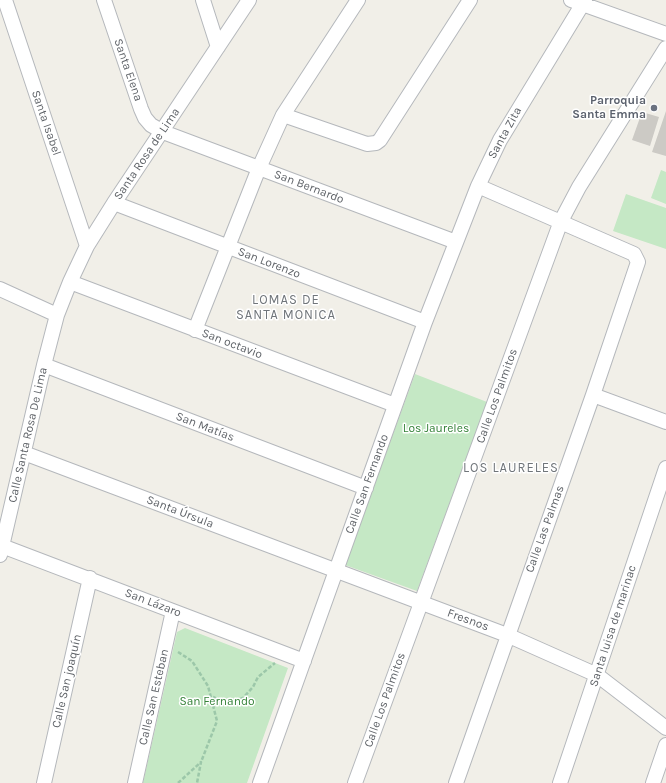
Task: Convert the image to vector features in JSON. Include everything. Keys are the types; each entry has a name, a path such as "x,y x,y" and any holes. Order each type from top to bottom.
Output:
{"street":[{"name":"Santa Isabel","path":"5,0 87,246"},
{"name":"Santa Elena","path":"104,0 145,118 151,125 163,132"},
{"path":"203,0 218,47"},
{"name":"Santa Rosa de Lima","path":"57,315 70,282 87,246 249,0"},
{"path":"195,330 259,168 283,116 358,0"},
{"path":"283,116 367,144 376,143 380,140 470,0"},
{"path":"579,1 666,34"},
{"name":"Santa Zita","path":"478,186 500,140 579,1"},
{"name":"Calle Los Palmitos","path":"355,783 562,221 579,187 666,48"},
{"name":"San Bernardo","path":"163,132 456,242"},
{"path":"478,186 562,221"},
{"name":"Calle San Fernando","path":"260,783 425,322 478,186"},
{"name":"San Lorenzo","path":"114,203 425,322"},
{"name":"Calle Las Palmas","path":"456,783 637,268 637,257 634,254 562,221"},
{"name":"San octavio","path":"70,282 395,405"},
{"path":"0,289 57,315"},
{"name":"Calle Santa Rosa De Lima","path":"1,550 57,315"},
{"name":"San Matías","path":"44,365 366,488"},
{"path":"593,395 666,422"},
{"name":"Santa Úrsula","path":"24,453 336,570"},
{"name":"Santa luisa de marinac","path":"560,783 666,468"},
{"name":"San Lázaro","path":"1,550 90,578 304,662"},
{"name":"Fresnos","path":"336,570 507,635 597,675 666,728"},
{"name":"Calle San joaquín","path":"44,783 90,578"},
{"name":"Calle San Esteban","path":"134,783 174,611"},
{"path":"653,783 666,745"}],"path":[{"path":"166,645 192,661 208,686 212,697 217,721 200,762 197,783"},
{"path":"212,697 228,704 243,698 253,687 258,677 285,654"},
{"path":"178,783 200,762"}],"green space":[{"path":"661,170 666,172 666,204 651,198"},
{"path":"626,194 666,208 666,249 613,231"},
{"name":"Los Jaureles","path":"415,374 487,402 417,591 345,565"},
{"name":"San Fernando","path":"185,628 288,668 247,783 143,783 177,632"}],"building":[{"path":"666,111 666,156 652,152"},
{"path":"642,112 659,117 650,146 632,140"}],"place":[{"name":"Parroquia Santa Emma","path":"654,108"}],"district":[{"name":"LOMAS DE SANTA MONICA","path":"286,308"},
{"name":"LOS LAURELES","path":"511,468"}]}
